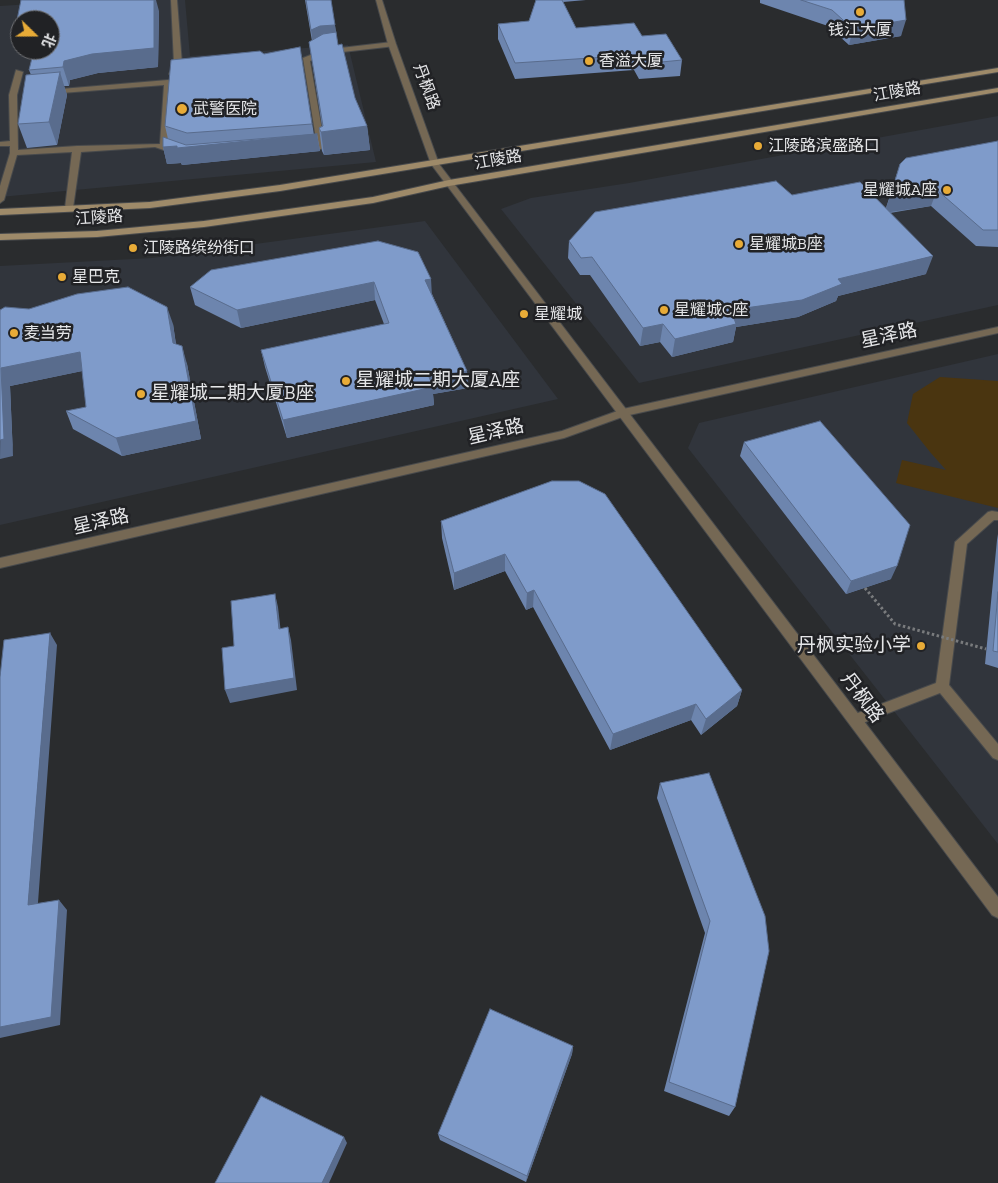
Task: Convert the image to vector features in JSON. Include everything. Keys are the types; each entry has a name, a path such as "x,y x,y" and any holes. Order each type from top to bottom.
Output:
{"main road":[{"name":"江陵路","path":"0,212 150,205 280,188 436,164 998,70"},
{"name":"江陵路","path":"0,237 97,234 204,224 373,200 449,183 998,90"}],"street":[{"path":"164,148 168,82 178,64 174,0"},
{"name":"丹枫路","path":"379,0 392,44 436,164 998,910"},
{"path":"293,149 321,147 306,60 322,52 392,44"},
{"path":"0,200 14,153 13,95 19,72"},
{"path":"42,93 168,82"},
{"path":"13,95 23,94"},
{"path":"0,144 13,143"},
{"path":"14,153 156,145 190,158"},
{"path":"69,208 77,148"},
{"name":"星泽路","path":"0,564 564,434 623,413 998,330"},
{"path":"998,516 992,515 961,542 942,686 998,754"},
{"path":"855,720 942,686"}],"path":[{"path":"865,588 895,624 986,649"}],"shaded area":[{"name":"武警医院","path":"93,0 185,0 190,56 348,45 376,162 0,197 0,6"},
{"name":"星耀城","path":"998,116 998,305 639,383 501,209 531,198 629,183"},
{"name":"星耀城","path":"425,221 558,399 0,525 0,266 152,258"},
{"name":"丹枫实验小学","path":"998,354 998,844 688,448 699,423"},
{"path":"940,377 998,381 998,508 896,483 902,460 946,470 907,423 913,394"}],"building":[{"path":"21,0 154,0 154,48 92,54 64,61 63,67 29,70 32,60 60,60 60,10 19,10"},
{"path":"306,0 331,0 335,25 320,26 311,30"},
{"path":"536,0 562,0 576,28 634,23 642,36 666,34 682,60 641,64 636,55 515,63 498,24 529,21"},
{"name":"钱江大厦","path":"801,0 904,0 906,20 853,29 832,10"},
{"path":"336,32 338,45 342,44 355,98 367,126 321,132 319,128 323,126 309,42 323,34"},
{"path":"300,47 312,124 187,133 165,126 171,60 260,51 264,54"},
{"path":"60,72 49,122 18,124 26,75"},
{"path":"317,134 177,148 177,146 163,147 163,137 186,145"},
{"name":"星耀城A座","path":"998,141 998,230 983,230 937,190 890,197 900,164 906,158"},
{"path":"776,181 792,195 860,182 933,256 838,279 842,284 802,300 731,310 736,324 675,339 663,324 643,328 592,257 581,258 569,241 595,212"},
{"path":"378,241 418,252 431,279 425,280 467,371 429,377 433,387 283,420 261,350 389,323 374,282 237,310 190,287 211,270"},
{"path":"128,287 167,307 173,343 182,346 196,421 116,438 66,411 86,407 80,352 1,368 4,439 0,440 0,310 5,307 29,309 77,294"},
{"path":"820,421 910,525 897,566 851,581 744,442"},
{"path":"552,481 579,481 605,494 742,690 706,719 696,704 613,734 534,590 527,593 505,554 454,573 441,521"},
{"path":"998,592 998,652 993,651"},
{"path":"275,594 279,629 288,627 294,678 225,690 222,648 234,646 231,601"},
{"path":"50,633 28,905 59,900 51,1017 0,1027 0,677 4,640"},
{"path":"709,773 765,916 769,951 735,1107 669,1082 710,921 660,783"},
{"path":"490,1009 573,1046 527,1176 438,1134"},
{"path":"261,1096 344,1137 322,1183 215,1183"}],"place":[{"name":"钱江大厦","path":"860,12"},
{"name":"香溢大厦","path":"589,61"},
{"name":"武警医院","path":"182,109"},
{"name":"江陵路滨盛路口","path":"758,146"},
{"name":"星耀城A座","path":"947,190"},
{"name":"星耀城B座","path":"739,244"},
{"name":"江陵路缤纷街口","path":"133,248"},
{"name":"星巴克","path":"62,277"},
{"name":"星耀城C座","path":"664,310"},
{"name":"星耀城","path":"524,314"},
{"name":"麦当劳","path":"14,333"},
{"name":"星耀城二期大厦A座","path":"346,381"},
{"name":"星耀城二期大厦B座","path":"141,394"},
{"name":"丹枫实验小学","path":"921,646"}]}
